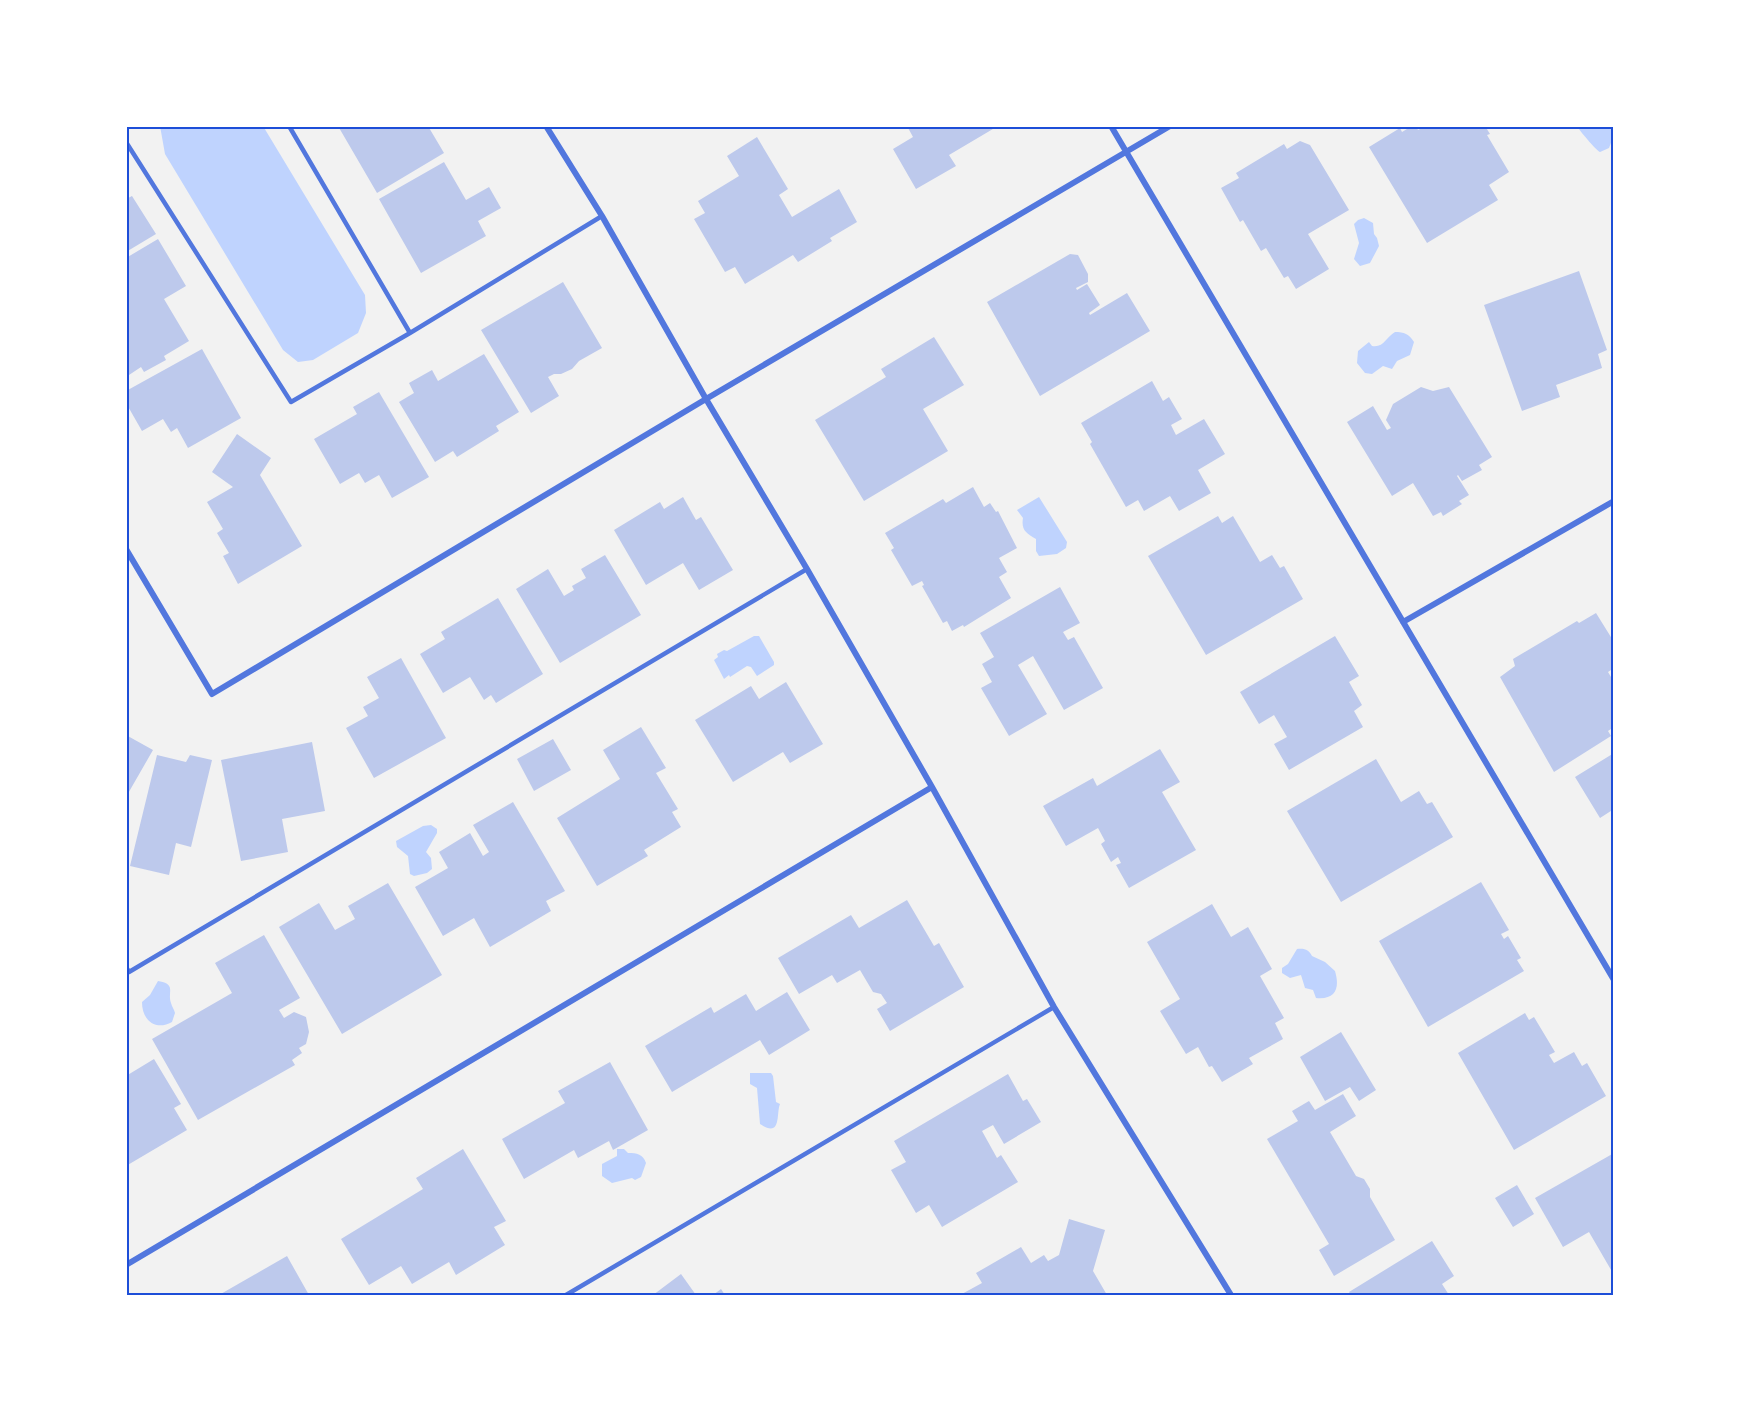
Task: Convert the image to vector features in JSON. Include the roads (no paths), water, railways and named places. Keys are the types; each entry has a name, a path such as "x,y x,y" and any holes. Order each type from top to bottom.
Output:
{"street":[{"path":"546,126 602,216 706,399 807,569 1054,1007 1231,1295"},
{"path":"1112,126 1614,980"},
{"path":"126,549 212,694 706,399 1170,126"},
{"path":"1403,622 1614,501"},
{"path":"126,1265 932,787"}],"lane":[{"path":"289,126 410,333"},
{"path":"126,142 291,402 410,333 602,216"},
{"path":"126,967 129,972 807,569"},
{"path":"566,1295 1054,1007"}],"water":[{"path":"160,126 263,126 365,295 366,313 358,333 313,360 298,362 283,350 165,154"},
{"path":"1577,126 1614,126 1614,135 1609,148 1600,152"},
{"path":"1364,218 1373,223 1374,234 1379,246 1370,263 1360,266 1354,259 1359,243 1354,224"},
{"path":"1395,332 1406,334 1414,342 1410,355 1397,361 1392,369 1383,366 1372,374 1365,373 1357,363 1358,351 1369,342 1372,346 1382,344"},
{"path":"1039,497 1067,542 1066,548 1057,554 1039,556 1036,551 1036,539 1025,531 1023,518 1017,510"},
{"path":"754,636 759,636 774,665 757,676 751,667 747,666 724,679 714,660 718,657 717,654"},
{"path":"431,825 437,829 426,852 431,858 432,869 427,873 414,876 410,874 408,856 397,847 396,841 423,826"},
{"path":"1297,949 1310,952 1312,956 1325,962 1335,971 1337,983 1332,995 1316,998 1313,990 1305,988 1301,975 1290,978 1282,973 1282,968 1288,964"},
{"path":"158,981 169,986 171,1004 175,1013 172,1022 166,1025 151,1023 143,1009 142,1002 150,995"},
{"path":"750,1073 771,1073 773,1076 776,1102 780,1104 775,1127 767,1128 760,1124 757,1088 750,1084"},
{"path":"617,1149 624,1149 628,1153 637,1154 643,1158 646,1163 641,1177 612,1183 602,1176 602,1164 617,1156"}]}
